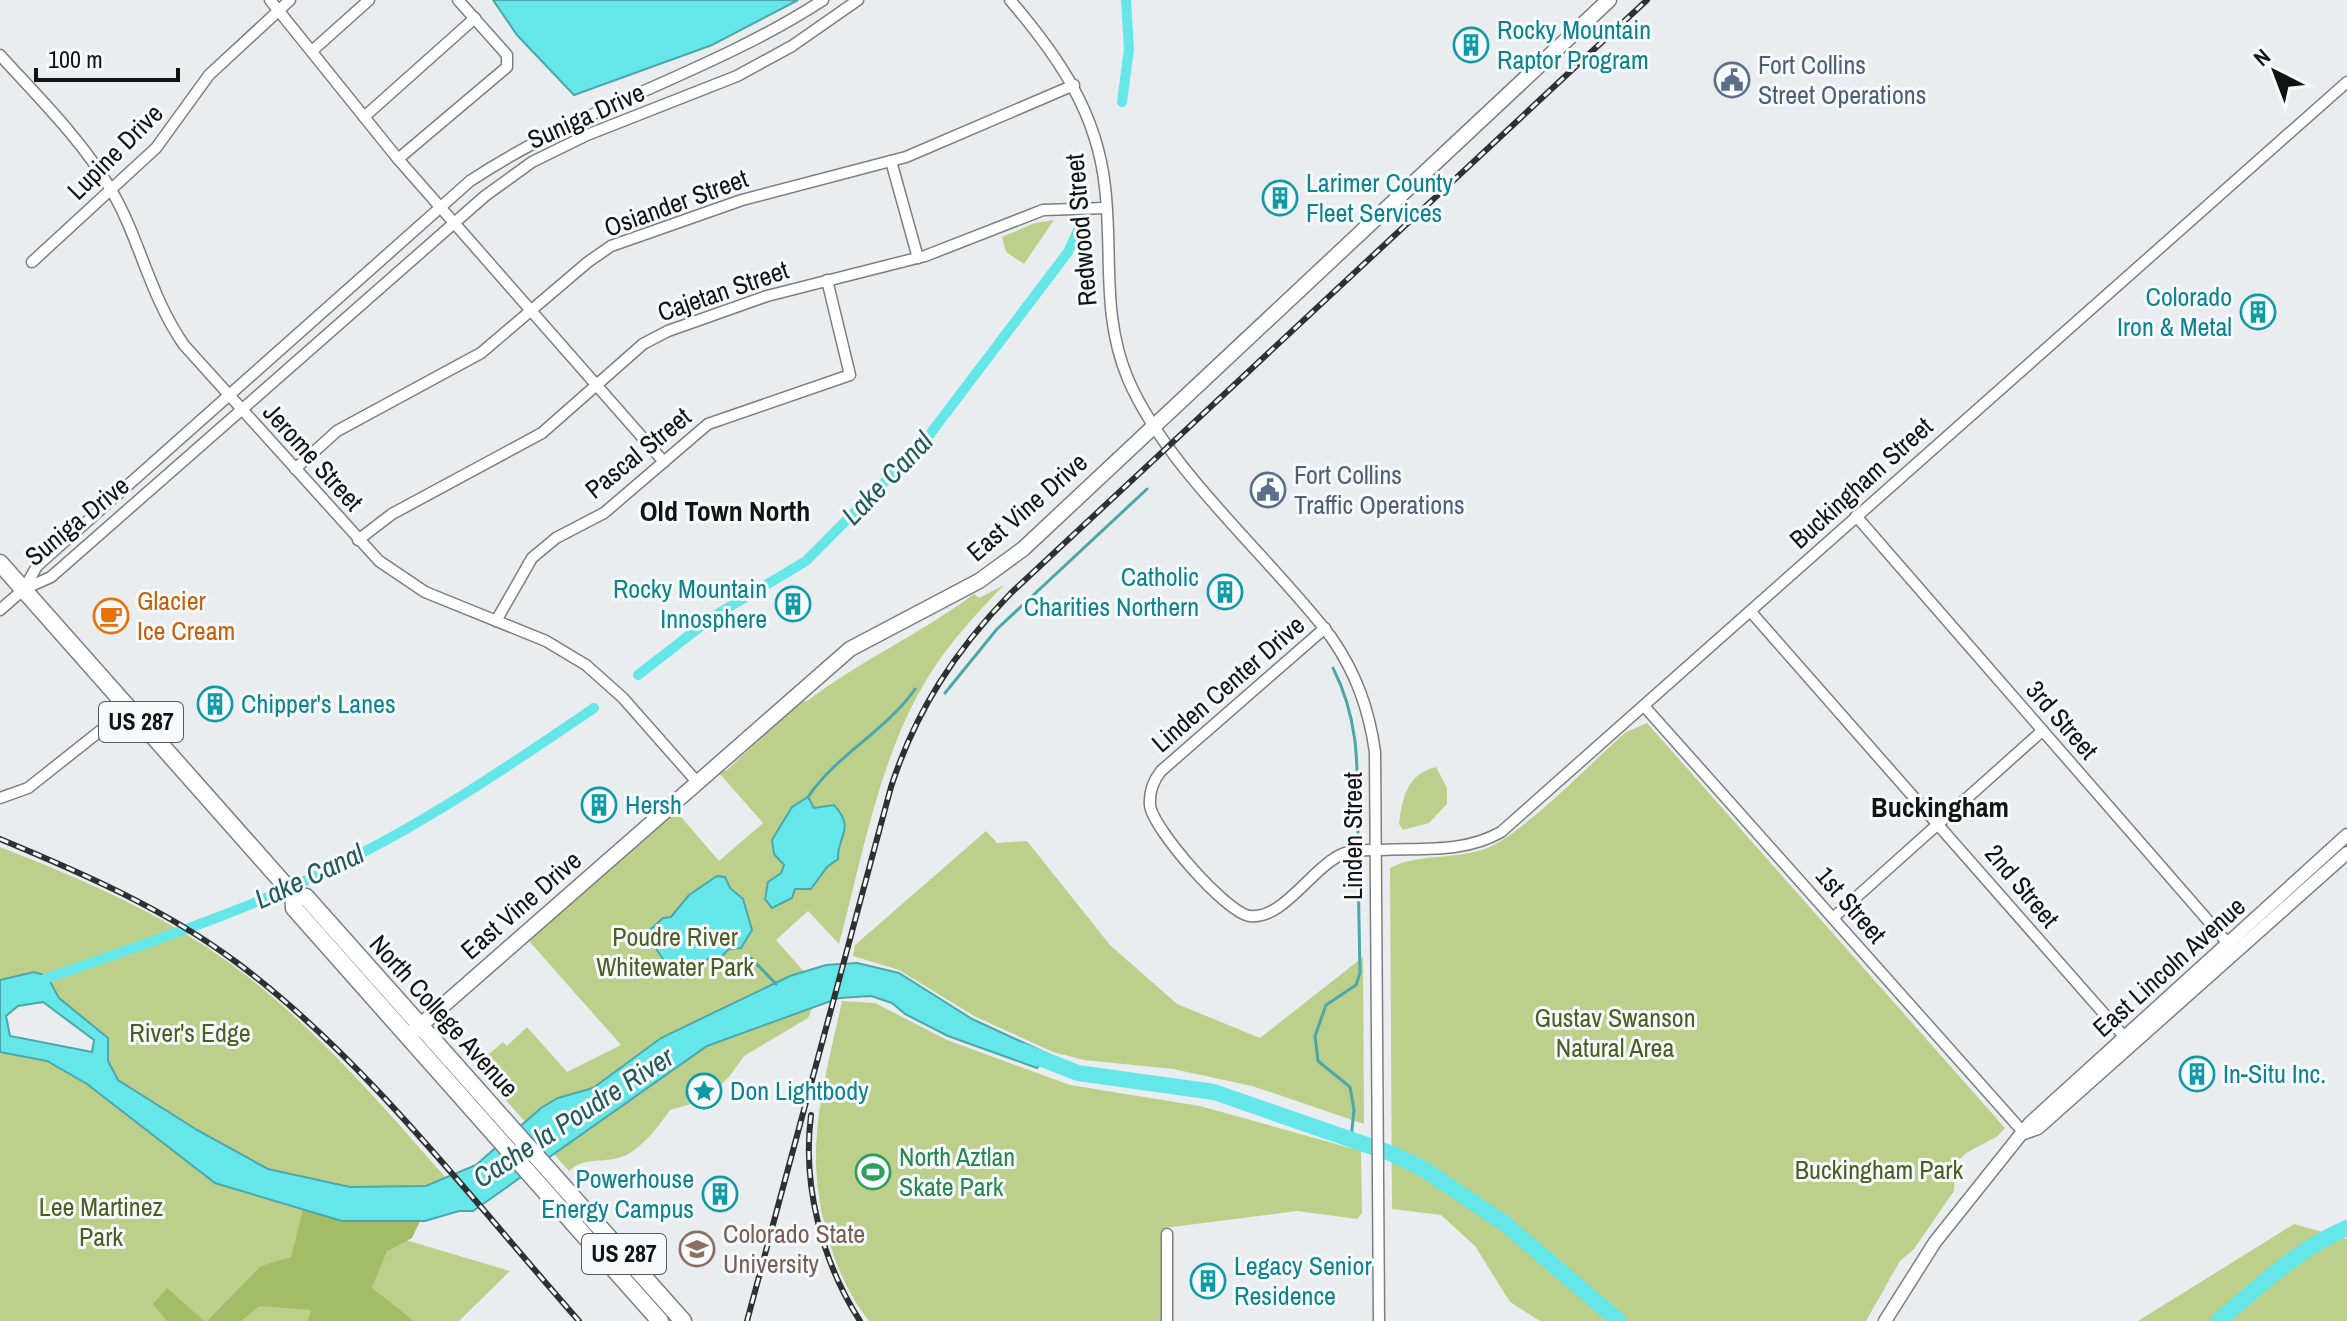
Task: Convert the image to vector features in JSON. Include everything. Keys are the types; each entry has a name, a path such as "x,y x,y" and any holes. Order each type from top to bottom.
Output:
{"highway":[{"name":"North College Avenue","path":"0,563 282,881 293,894 294,908 407,1037 564,1187 683,1321"},
{"name":"North College Avenue","path":"293,894 306,897 420,1025 551,1199 660,1321"}],"main road":[{"name":"East Vine Drive","path":"407,1037 850,649 998,569 1609,0"}],"street":[{"path":"270,0 398,159 664,462"},
{"name":"Lupine Drive","path":"32,262 163,141 209,75 290,0"},
{"path":"312,51 369,0"},
{"path":"398,159 507,67 507,55 458,0"},
{"name":"Suniga Drive","path":"24,589 37,566 470,181 521,148 638,91 722,58 823,0"},
{"name":"Suniga Drive","path":"24,589 51,577 453,222 532,162 587,135 737,76 792,46 858,0"},
{"name":"Redwood Street","path":"1010,0 1074,85 1096,140 1106,208 1107,278 1114,341 1129,382 1154,425"},
{"path":"364,117 475,18"},
{"name":"Jerome Street","path":"0,55 72,137 111,189 167,321 358,540 379,561 425,592 546,641 607,681 697,782"},
{"name":"Buckingham Street","path":"1375,850 1460,848 1488,839 1512,823 2347,82"},
{"name":"Osiander Street","path":"295,469 337,431 481,353 611,246 738,201 891,161 1002,118 1074,85"},
{"path":"891,161 918,258"},
{"name":"Cajetan Street","path":"358,540 392,514 542,433 657,336 767,296 918,258 1043,210 1106,208"},
{"name":"Pascal Street","path":"496,621 532,558 556,538 604,513 718,418 850,375 827,280"},
{"name":"Linden Street","path":"1154,425 1169,447 1325,628 1352,669 1369,715 1375,752 1379,1321"},
{"name":"3rd Street","path":"1856,516 2232,948"},
{"path":"0,610 24,589"},
{"name":"2nd Street","path":"1751,612 2128,1042"},
{"name":"Linden Center Drive","path":"1325,628 1161,771 1151,790 1150,805 1158,825 1225,904 1250,916 1273,911 1342,854 1375,850"},
{"name":"1st Street","path":"1644,706 2024,1133"},
{"path":"0,798 14,795 45,776 129,708"},
{"path":"1833,918 2042,731"},
{"name":"East Lincoln Avenue","path":"1887,1317 1958,1211 2024,1133 2038,1128 2232,948 2347,835"},
{"name":"East Lincoln Avenue","path":"2232,948 2347,853"},
{"path":"1167,1234 1167,1321"}],"green space":[{"path":"1054,220 1024,264 1006,252 1002,237 1035,223"},
{"name":"Poudre River Whitewater Park","path":"1004,585 944,654 910,709 884,774 839,944 808,911 776,940 814,983 816,999 808,1018 744,1056 729,1077 705,1100 670,1110 633,1151 618,1158 580,1164 569,1171 475,1066 503,1042 507,1046 527,1027 567,1072 621,1045 529,941 676,811 719,861 763,823 719,773 727,770 799,702 807,701 974,594 979,598"},
{"name":"Gustav Swanson Natural Area","path":"1647,723 2005,1128 1998,1136 1966,1153 1956,1163 1954,1191 1914,1249 1900,1261 1866,1321 1540,1321 1510,1302 1475,1246 1441,1215 1392,1209 1390,868 1413,860 1473,852 1500,842 1537,814 1626,732"},
{"path":"1436,767 1447,788 1447,804 1429,823 1403,830 1399,824 1408,788 1418,775"},
{"path":"986,831 997,843 1027,841 1110,945 1177,1004 1260,1038 1363,957 1364,1124 1252,1086 1173,1069 1084,1060 1053,1052 974,1016 899,970 853,956 855,945"},
{"name":"River's Edge","path":"0,847 137,907 189,936 247,976 337,1058 446,1178 426,1186 350,1187 268,1169 197,1130 118,1080 108,1061 108,1038 59,998 47,976 33,972 0,980"},
{"path":"842,1001 875,1003 947,1040 1070,1085 1200,1106 1361,1151 1362,1213 1357,1219 1297,1211 1164,1228 1161,1321 869,1321 845,1283 828,1239 816,1169 820,1110"},
{"name":"Lee Martinez Park","path":"0,1052 47,1061 87,1084 215,1183 510,1271 459,1321 0,1321"},
{"path":"304,1205 423,1215 412,1238 387,1251 372,1288 414,1321 308,1321 311,1310 259,1306 241,1321 207,1321 261,1266 291,1257"},
{"path":"2294,1224 2347,1239 2347,1321 2138,1321"},
{"path":"167,1288 204,1321 167,1321 153,1304"}],"water":[{"path":"493,0 798,0 712,45 574,95 517,35"},
{"path":"808,797 814,808 834,805 844,820 838,859 827,867 811,889 795,889 792,898 772,908 765,899 768,882 781,873 784,865 774,854 772,840 792,807"},
{"path":"717,876 725,877 730,888 743,899 752,930 741,948 729,949 721,957 712,956 681,978 674,976 651,941 651,929 663,918 671,917 689,895"},
{"path":"857,963 899,973 972,1019 1046,1053 1037,1068 948,1036 905,1014 892,1003 871,996 839,998 707,1046 473,1211 459,1211 425,1221 342,1221 215,1183 87,1084 47,1061 0,1052 0,980 34,972 47,976 59,998 108,1038 108,1061 118,1080 197,1130 268,1169 350,1187 426,1186 476,1165 541,1108 558,1098 593,1088 661,1038 790,976 826,965","holes":["43,1002 94,1040 92,1052 10,1036 6,1016 18,1006"]}],"waterway":[{"name":"Lake Canal","path":"1122,102 1129,49 1126,0"},
{"name":"Lake Canal","path":"638,675 714,616 806,561 924,442 1068,252 1080,226"},
{"path":"945,693 997,629 1147,489"},
{"path":"1333,668 1353,730 1358,838"},
{"path":"808,797 832,768 890,718 915,689"},
{"name":"Lake Canal","path":"36,982 226,914 336,866 435,812 594,708"},
{"path":"1351,1139 1354,1110 1350,1087 1318,1061 1315,1036 1326,1005 1356,985 1360,973 1358,869"},
{"path":"751,958 776,984"},
{"name":"Cache la Poudre River","path":"1022,1051 1078,1073 1214,1092 1390,1153 1422,1168 1504,1223 1619,1321"},
{"name":"Cache la Poudre River","path":"2218,1321 2295,1258 2347,1228"}],"railway":[{"path":"747,1321 891,787 912,732 939,683 972,637 1011,593 1647,0"},
{"path":"0,839 92,879 181,925 236,962 283,1000 329,1041 416,1132 579,1321"},
{"path":"811,1115 810,1168 818,1222 835,1274 860,1321"}],"place":[{"name":"Rocky Mountain Raptor Program","path":"1471,45"},
{"name":"Fort Collins Street Operations","path":"1732,80"},
{"name":"Larimer County Fleet Services","path":"1280,198"},
{"name":"Colorado Iron & Metal","path":"2258,312"},
{"name":"Fort Collins Traffic Operations","path":"1268,490"},
{"name":"Catholic Charities Northern","path":"1225,592"},
{"name":"Rocky Mountain Innosphere","path":"793,604"},
{"name":"Glacier Ice Cream","path":"111,616"},
{"name":"Chipper's Lanes","path":"215,704"},
{"name":"Hersh","path":"599,805"},
{"name":"In-Situ Inc.","path":"2197,1074"},
{"name":"Don Lightbody","path":"704,1091"},
{"name":"North Aztlan Skate Park","path":"873,1172"},
{"name":"Powerhouse Energy Campus","path":"720,1194"},
{"name":"Colorado State University","path":"697,1249"},
{"name":"Legacy Senior Residence","path":"1208,1281"}],"district":[{"name":"Old Town North","path":"725,511"},
{"name":"Buckingham","path":"1940,807"}],"park label":[{"name":"Buckingham Park","path":"1879,1170"}]}
